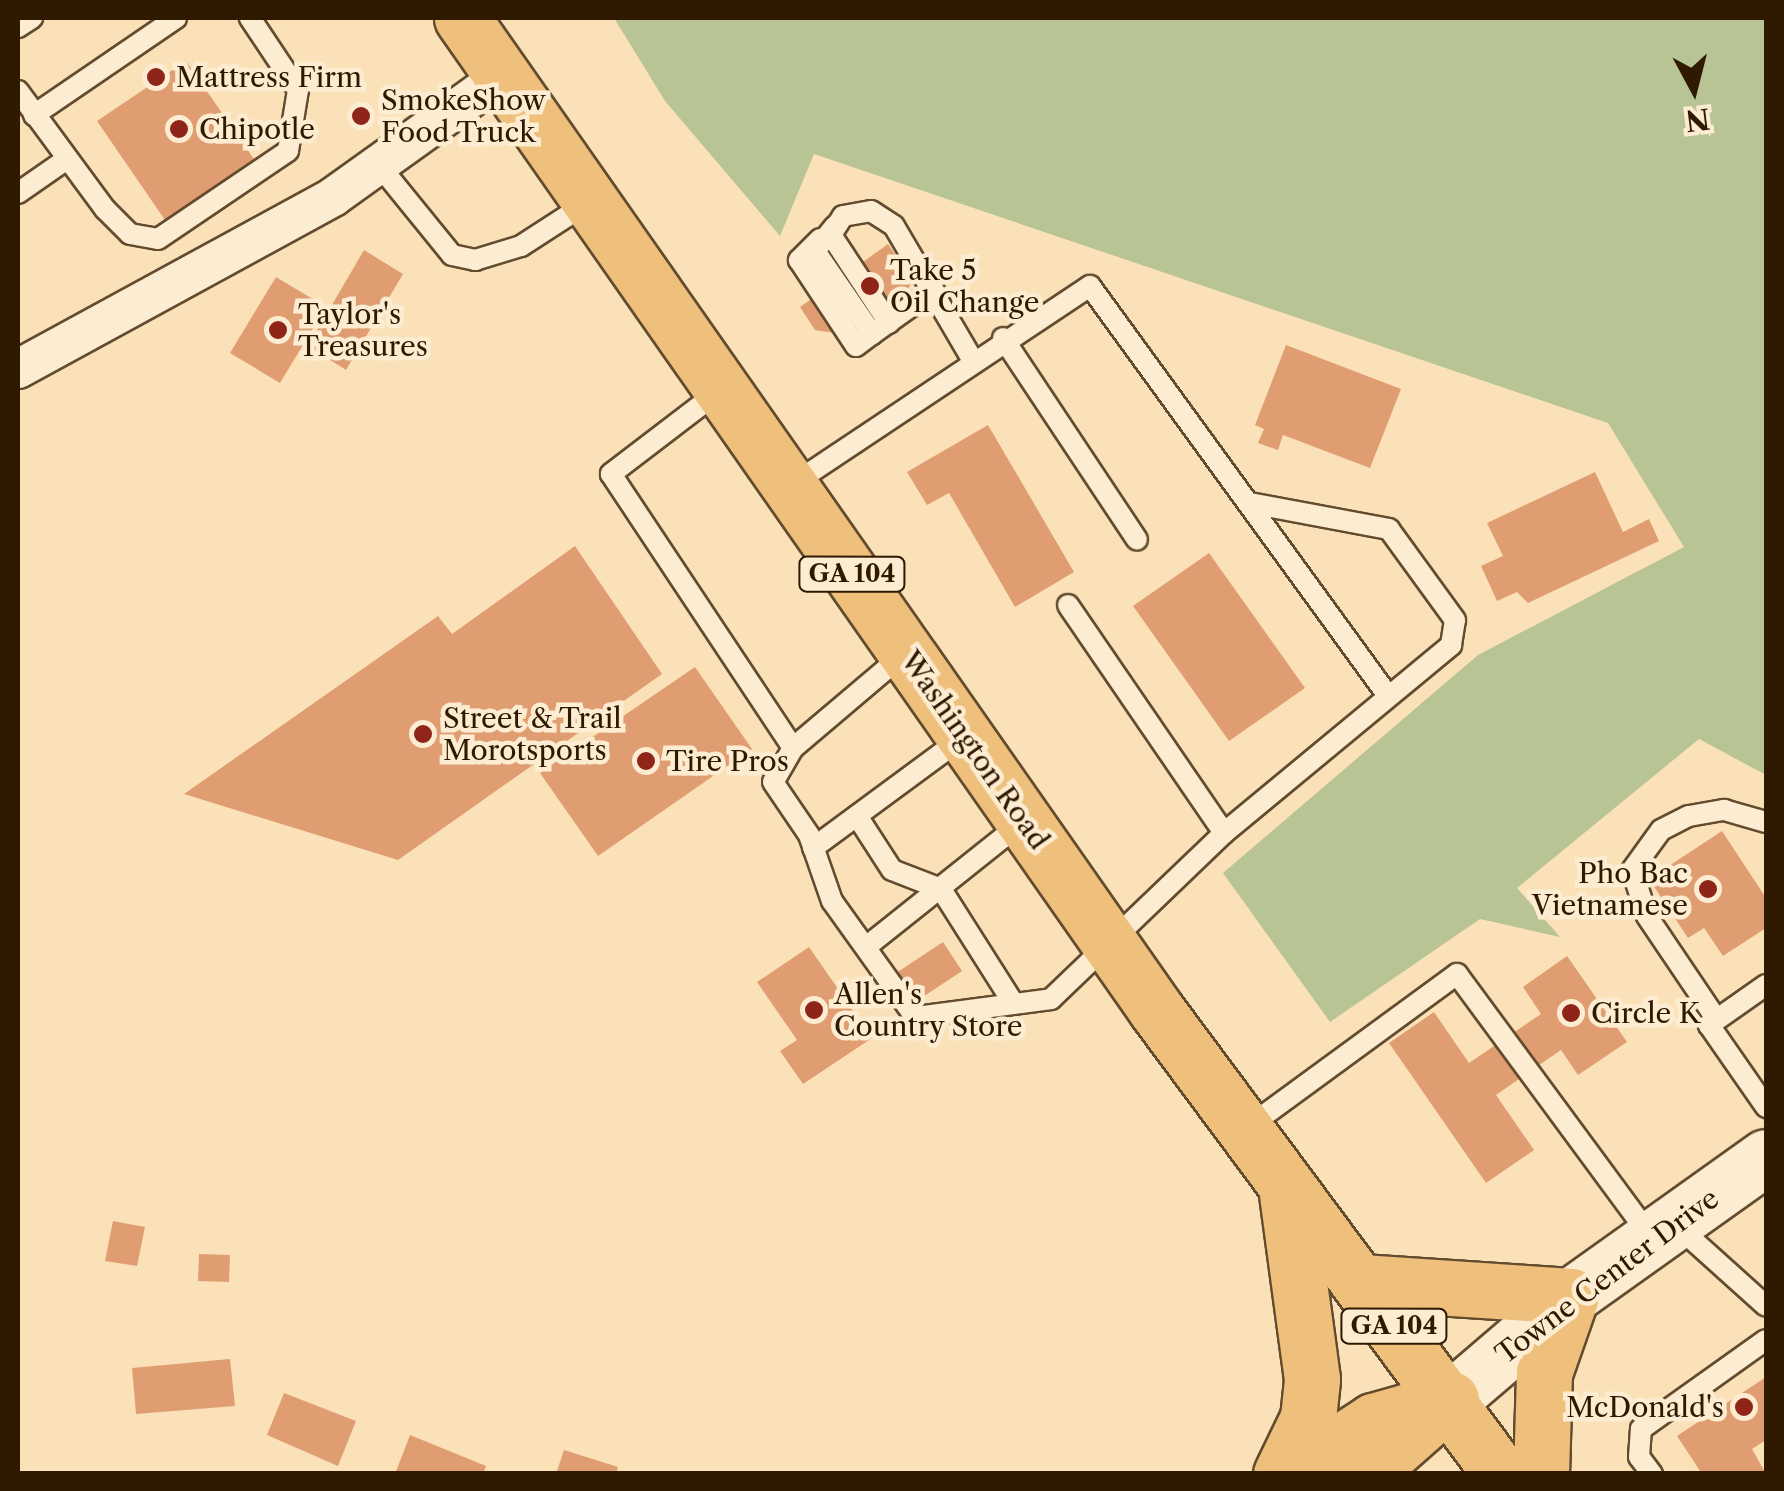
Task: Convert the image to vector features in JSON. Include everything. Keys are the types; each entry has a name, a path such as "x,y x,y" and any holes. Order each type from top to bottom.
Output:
{"main road":[{"name":"Washington Road","path":"462,18 1107,939 1245,1129 1451,1399 1501,1474"},
{"name":"Towne Center Drive","path":"1451,1399 1571,1296 1766,1157"},
{"path":"1281,1474 1308,1418 1312,1379 1284,1181"},
{"path":"1361,1282 1571,1296 1544,1372 1540,1474"},
{"path":"1292,1474 1373,1421 1451,1399"},
{"path":"1366,1474 1451,1399"}],"street":[{"path":"18,369 378,164 502,76"}],"lane":[{"path":"18,27 32,18"},
{"path":"34,114 176,18"},
{"path":"18,91 106,209 130,234 158,238 288,151 298,90 250,18"},
{"path":"18,193 67,159"},
{"path":"378,164 452,255 474,260 521,246 591,201"},
{"path":"934,290 880,328 815,250 843,216 871,211 894,226 934,290 972,359"},
{"path":"790,486 1002,338 1090,286 1386,693"},
{"path":"1002,338 1137,540"},
{"path":"722,389 610,474 794,748"},
{"path":"906,652 794,748 773,782 813,848 832,901 915,1017 1052,999 1107,939 1224,833 1386,693 1451,645 1456,620 1389,529 1250,503"},
{"path":"1068,605 1224,833"},
{"path":"813,848 965,736"},
{"path":"1709,1025 1716,1017 1647,916 1632,870 1661,830 1688,816 1724,810 1766,822"},
{"path":"857,816 892,870 941,889 1014,1004"},
{"path":"866,947 1024,821"},
{"path":"1245,1129 1456,974 1663,1231 1766,1306"},
{"path":"1709,1025 1766,986"},
{"path":"1709,1025 1766,1107"},
{"path":"1652,1474 1639,1457 1641,1429 1766,1340"}],"green space":[{"path":"614,18 1766,18 1766,775 1699,739 1517,888 1560,937 1480,919 1330,1022 1223,873 1478,655 1684,547 1608,423 814,154 780,236 665,101"}],"building":[{"path":"186,61 256,162 167,223 97,121"},
{"name":"Take 5 Oil Change","path":"888,244 913,280 902,300 896,291 847,328 853,336 815,330 800,307"},
{"path":"364,250 403,274 346,370 308,346"},
{"name":"Taylor's Treasures","path":"276,277 326,307 280,383 230,353"},
{"path":"1286,345 1401,389 1370,468 1283,435 1278,450 1258,443 1264,429 1255,425"},
{"path":"988,425 1074,572 1015,607 949,493 927,505 907,472"},
{"path":"1595,472 1623,532 1649,519 1659,541 1528,603 1517,592 1497,601 1481,566 1503,556 1487,523"},
{"name":"Street & Trail Morotsports","path":"575,546 662,674 398,860 184,794 438,616 452,634"},
{"path":"1209,553 1305,688 1229,741 1133,606"},
{"name":"Tire Pros","path":"695,667 752,749 598,856 540,773"},
{"name":"Pho Bac Vietnamese","path":"1722,831 1766,898 1766,928 1723,956 1704,928 1688,938 1649,879"},
{"path":"943,942 962,971 900,1012 881,983"},
{"name":"Allen's Country Store","path":"809,947 872,1038 803,1084 780,1051 797,1040 757,982"},
{"path":"1567,956 1627,1042 1578,1075 1561,1050 1496,1095 1534,1150 1486,1183 1389,1043 1434,1012 1469,1063 1541,1014 1523,987"},
{"path":"113,1221 145,1227 137,1266 105,1261"},
{"path":"199,1254 230,1255 229,1282 198,1281"},
{"path":"230,1359 235,1406 136,1414 132,1368"},
{"name":"McDonald's","path":"1766,1377 1766,1440 1752,1449 1766,1474 1702,1474 1677,1436"},
{"path":"284,1393 356,1421 338,1466 267,1435"},
{"path":"410,1435 486,1466 483,1474 395,1474"},
{"path":"564,1450 618,1467 616,1474 556,1474"}],"place":[{"name":"Mattress Firm","path":"156,77"},
{"name":"SmokeShow Food Truck","path":"361,116"},
{"name":"Chipotle","path":"179,129"},
{"name":"Take 5 Oil Change","path":"870,286"},
{"name":"Taylor's Treasures","path":"278,330"},
{"name":"Street & Trail Morotsports","path":"423,734"},
{"name":"Tire Pros","path":"646,761"},
{"name":"Pho Bac Vietnamese","path":"1708,889"},
{"name":"Allen's Country Store","path":"814,1010"},
{"name":"Circle K","path":"1571,1013"},
{"name":"McDonald's","path":"1744,1407"}]}
